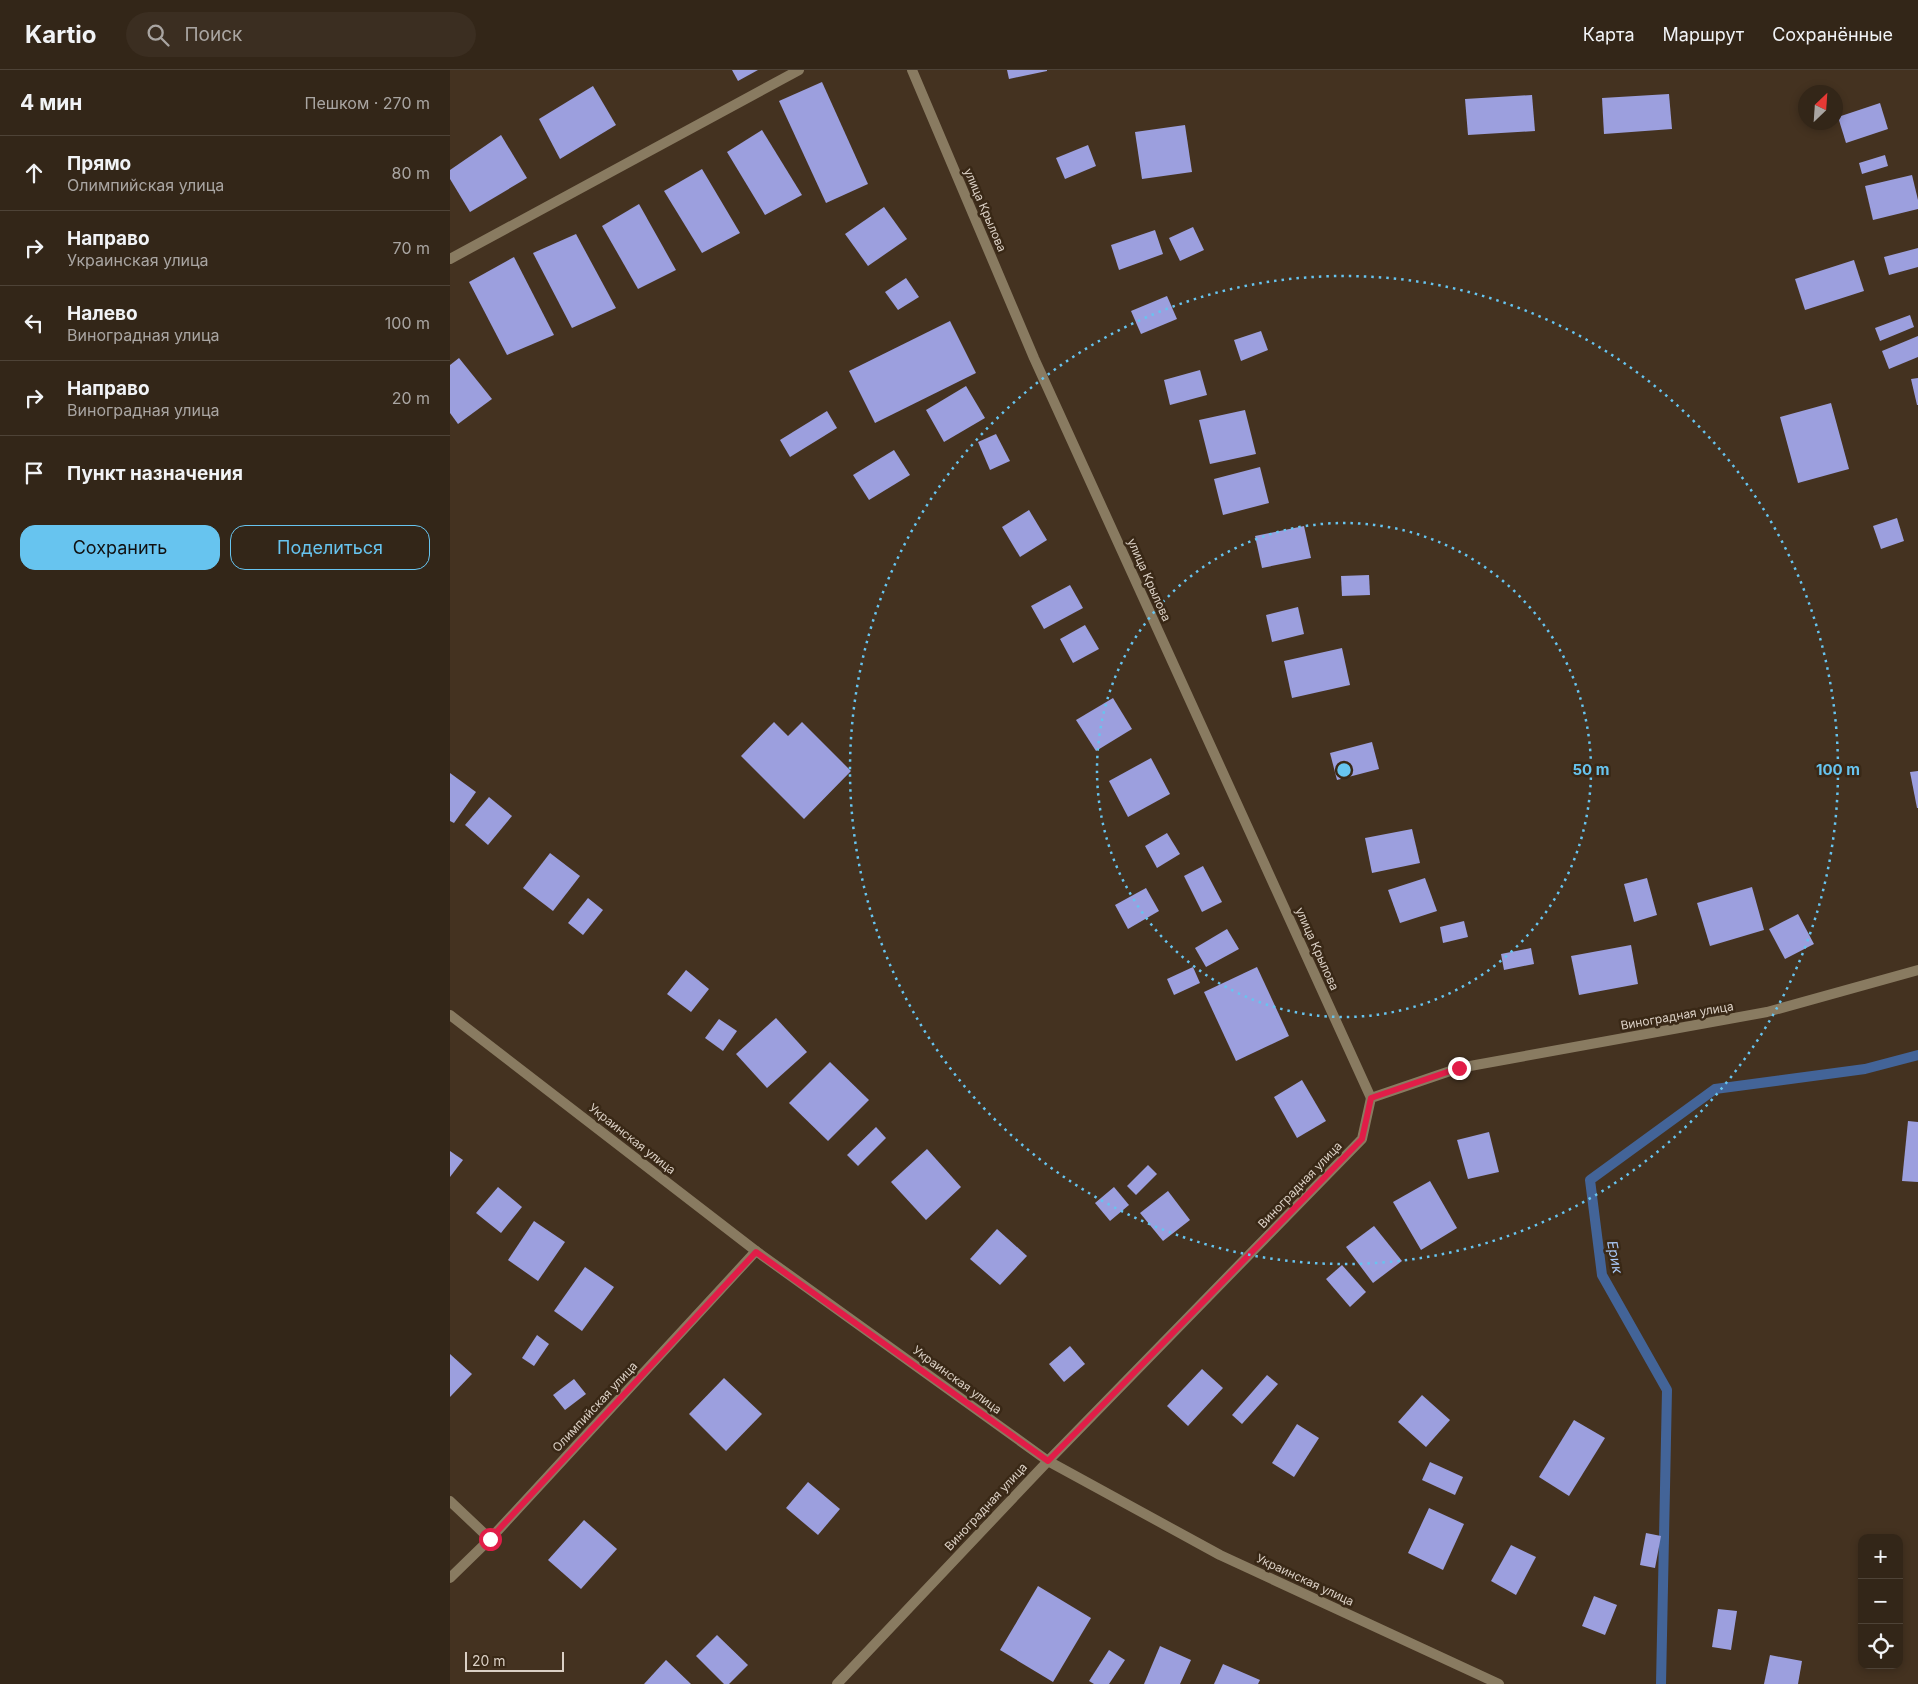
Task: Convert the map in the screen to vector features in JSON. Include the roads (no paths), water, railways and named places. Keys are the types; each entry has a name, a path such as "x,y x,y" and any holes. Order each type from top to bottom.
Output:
{"street":[{"path":"450,259 799,70"},
{"name":"улица Крылова","path":"912,70 1034,358 1371,1098"},
{"name":"Виноградная улица","path":"837,1684 1048,1461 1362,1139 1371,1098 1459,1068 1767,1012 1918,970"},
{"name":"Украинская улица","path":"450,1014 756,1252 1048,1461 1220,1555 1499,1684"},
{"name":"Олимпийская улица","path":"450,1578 490,1539 756,1252"},
{"path":"450,1501 490,1539"}],"waterway":[{"name":"Ерик","path":"1661,1684 1667,1390 1602,1275 1590,1180 1715,1089 1865,1069 1918,1055"}]}
